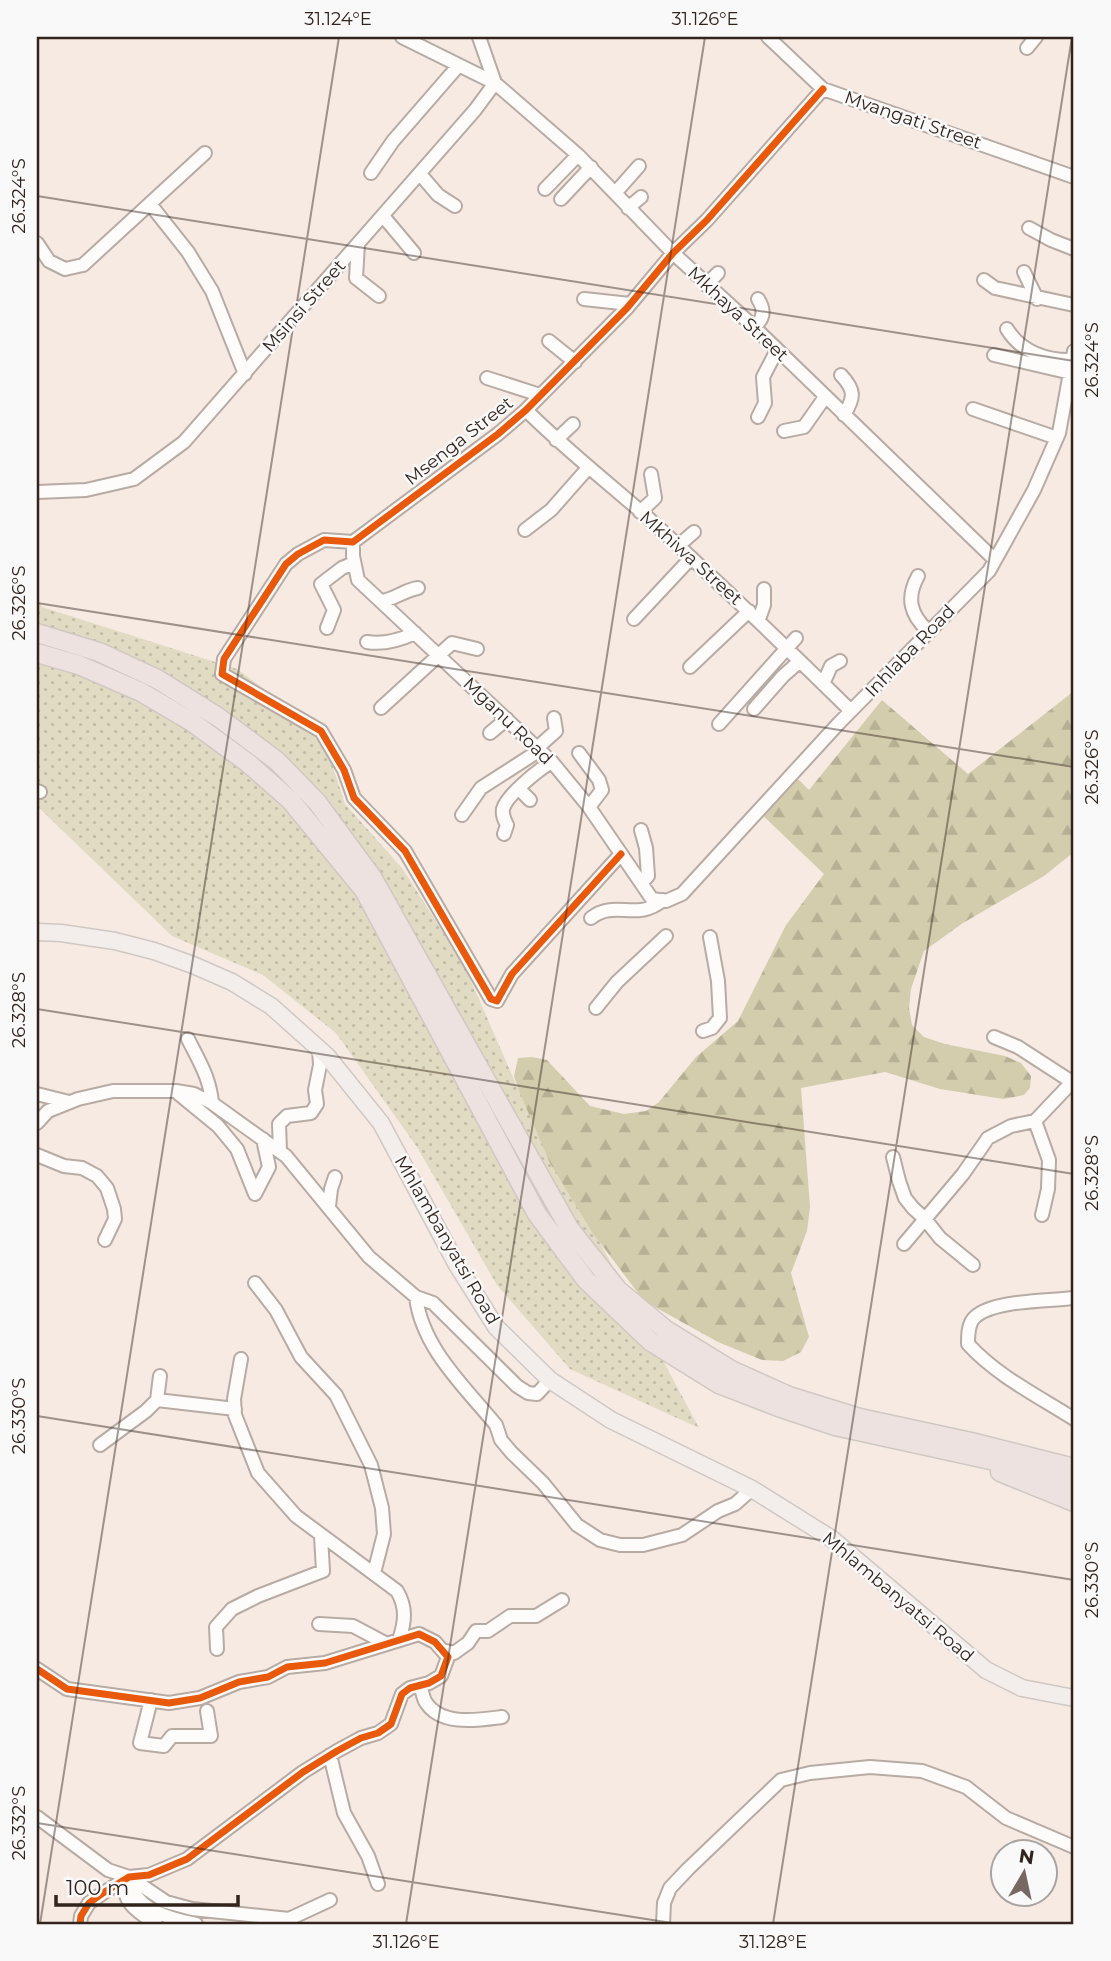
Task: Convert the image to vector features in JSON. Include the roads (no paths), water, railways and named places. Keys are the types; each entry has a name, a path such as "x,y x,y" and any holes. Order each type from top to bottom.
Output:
{"highway":[{"path":"37,633 99,652 157,678 218,717 277,761 317,802 372,877 569,1228 618,1290 666,1330 731,1370 789,1396 860,1418 1072,1466"},
{"path":"37,653 79,665 141,692 204,730 248,763 291,801 363,890 537,1214 586,1280 650,1341 719,1384 781,1408 835,1426 1032,1469 1074,1486"},
{"path":"915,1444 1012,1476 1074,1502"}],"main road":[{"name":"Mhlambanyatsi Road","path":"37,932 115,941 154,951 232,982 271,1006 319,1049 381,1124 457,1265 495,1327 550,1380 611,1420 752,1489 832,1539 986,1670 1022,1688 1074,1698"}],"street":[{"name":"Mkhaya Street","path":"402,37 495,83 578,155 673,253 754,327 995,560"},
{"path":"479,37 495,83"},
{"name":"Mvangati Street","path":"768,37 823,89 1074,177"},
{"path":"1027,48 1036,37"},
{"path":"371,173 444,80 459,65"},
{"name":"Msinsi Street","path":"37,492 86,490 134,479 184,442 420,174 495,83"},
{"name":"Msenga Street","path":"353,542 526,410 630,304 823,89"},
{"path":"37,243 49,261 65,269 83,265 205,153"},
{"path":"545,190 578,155"},
{"path":"616,192 639,166"},
{"path":"561,199 591,167"},
{"path":"420,174 438,195 455,206"},
{"path":"628,208 641,197"},
{"path":"150,204 188,252 212,291 245,374"},
{"path":"383,216 414,253"},
{"path":"1029,228 1074,249"},
{"path":"358,244 356,278 379,296"},
{"path":"1024,272 1037,299"},
{"path":"706,285 718,273"},
{"path":"984,280 995,288 1074,305"},
{"path":"583,299 630,304"},
{"path":"754,327 763,314 758,299"},
{"path":"1007,329 1013,339 1029,351 1073,361"},
{"path":"549,341 575,362"},
{"path":"758,417 765,403 763,376 777,350"},
{"path":"995,355 1073,361"},
{"name":"Inhlaba Road","path":"591,918 602,909 643,911 682,894 851,711 989,571 1034,490 1057,438 1073,361"},
{"path":"841,375 852,386 850,405 844,415"},
{"path":"487,378 540,395"},
{"path":"784,432 804,427 825,397"},
{"path":"973,409 1057,438"},
{"name":"Mkhiwa Street","path":"526,410 587,468 754,615 791,643 800,661 851,711"},
{"path":"556,440 573,424"},
{"path":"525,530 551,510 587,468"},
{"path":"640,512 655,498 650,474"},
{"path":"678,546 694,532"},
{"path":"353,542 324,540 286,564 228,652 222,674 321,731 344,771 354,798 405,851 491,999 498,1001 512,974 621,854"},
{"name":"Mganu Road","path":"353,542 358,580 552,762 589,807 652,898 664,900"},
{"path":"634,619 691,558"},
{"path":"327,628 334,610 321,584 342,568 354,563"},
{"path":"918,576 912,586 912,613 928,631"},
{"path":"381,601 418,588"},
{"path":"690,667 764,605 765,589"},
{"path":"367,642 389,642 415,633"},
{"path":"381,708 452,643 477,649"},
{"path":"719,724 791,643"},
{"path":"754,709 800,661"},
{"path":"823,684 831,666 839,661"},
{"path":"462,815 481,788 539,749 556,731 554,718"},
{"path":"490,733 507,719"},
{"path":"579,752 599,780 602,790 589,807"},
{"path":"504,834 507,825 503,807 542,767 552,762"},
{"path":"519,789 530,800"},
{"path":"641,830 649,864 648,876 641,883"},
{"path":"597,1008 617,982 666,936"},
{"path":"703,1031 712,1028 720,1018 718,981 710,937"},
{"path":"904,1244 988,1138 1011,1126 1035,1121 1073,1083 1018,1047 994,1037"},
{"path":"188,1039 206,1072 212,1102"},
{"path":"280,1150 279,1124 287,1116 311,1113 317,1104 319,1049"},
{"path":"37,1122 48,1111 69,1102 120,1090 176,1091 194,1094 212,1102 280,1150 369,1256 416,1297 433,1303 517,1386 528,1393 537,1394 550,1380"},
{"path":"176,1091 218,1126 237,1149 255,1194 269,1167 263,1139"},
{"path":"37,1094 69,1102"},
{"path":"1035,1121 1049,1160 1048,1189 1042,1215"},
{"path":"37,1155 64,1166 82,1168 97,1176 107,1188 114,1209 114,1219 105,1240"},
{"path":"893,1157 905,1198 940,1238 973,1265"},
{"path":"329,1206 335,1177"},
{"path":"255,1283 276,1310 302,1357 336,1395 370,1465 382,1508 384,1534 374,1573"},
{"path":"416,1297 418,1313 430,1344 496,1425 501,1440 563,1505 578,1525 600,1540 620,1545 643,1545 682,1535 718,1511 735,1504 752,1489"},
{"path":"1074,1298 985,1310 972,1319 968,1335 968,1344 1010,1379 1030,1383 1074,1419"},
{"path":"241,1359 234,1399 235,1415 250,1447 258,1473 296,1516 397,1591 405,1604 404,1625 393,1642"},
{"path":"100,1445 157,1400 160,1376"},
{"path":"157,1400 235,1409"},
{"path":"217,1649 216,1627 232,1609 323,1571 321,1536"},
{"path":"441,1650 454,1653 468,1643 476,1631 488,1631 510,1616 536,1616 562,1600"},
{"path":"319,1624 353,1626 393,1642"},
{"path":"37,1669 67,1689 169,1703 200,1698 239,1682 268,1676 287,1667 325,1663 419,1634 435,1642 448,1657 441,1676 402,1694 391,1724 378,1733 361,1738 330,1755 266,1798 187,1859 149,1875 129,1877 89,1903 81,1916 80,1924"},
{"path":"420,1686 426,1703 439,1714 453,1720 502,1717"},
{"path":"151,1700 140,1743 164,1746 172,1736 211,1736 207,1710"},
{"path":"330,1755 344,1813 368,1856 378,1884"},
{"path":"663,1924 664,1903 670,1888 688,1869 781,1780 810,1773 870,1767 922,1771 966,1787 1006,1818 1074,1847"},
{"path":"37,1817 108,1870 129,1877 166,1902 192,1909 289,1922 330,1899"},
{"path":"129,1877 124,1889 125,1898 142,1915 156,1924"},
{"path":"129,1877 130,1887 138,1898 155,1911 178,1921 197,1924"}]}
